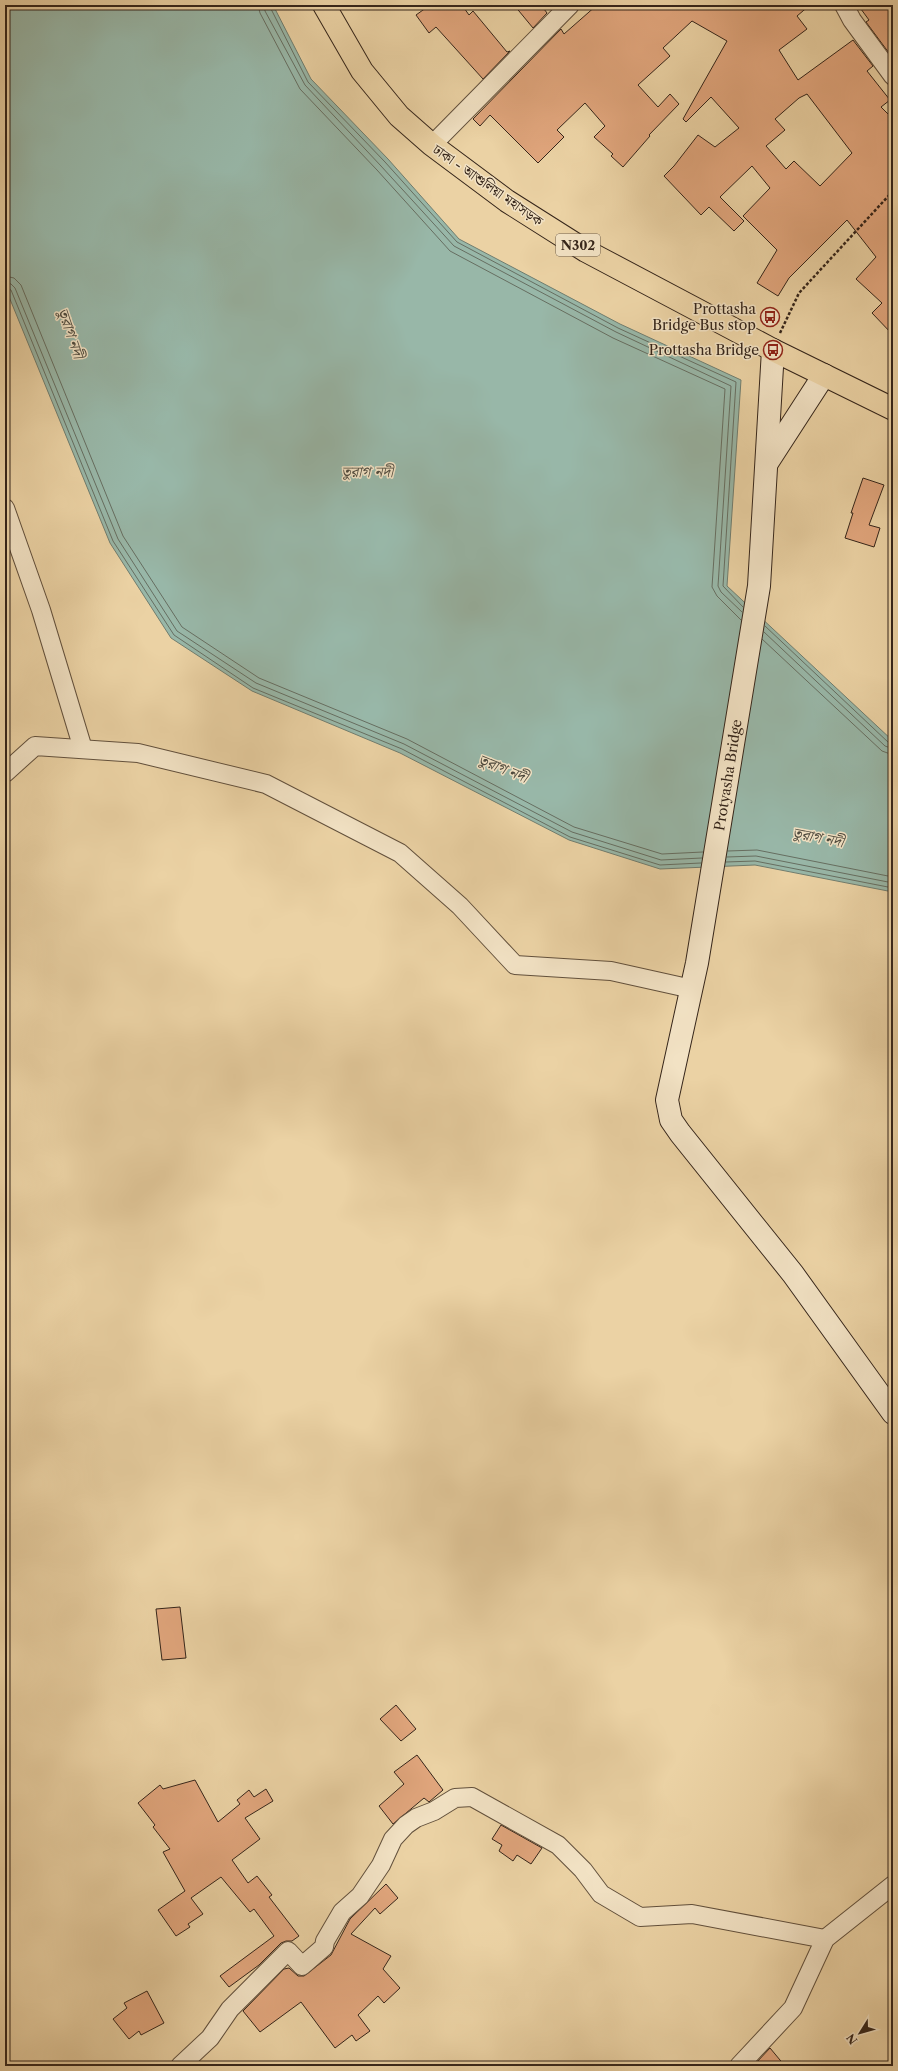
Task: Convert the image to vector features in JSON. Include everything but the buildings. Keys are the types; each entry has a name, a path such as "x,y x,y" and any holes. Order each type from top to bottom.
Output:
{"highway":[{"name":"ঢাকা - আশুলিয়া মহাসড়ক","path":"324,5 362,71 399,116 432,145 507,201 586,250 773,350 893,409"}],"street":[{"path":"432,145 570,5"},
{"path":"844,5 852,20 893,76"},
{"name":"Protyasha Bridge","path":"773,350 758,586 697,963 667,1100 671,1120 685,1140 793,1274 893,1413"},
{"path":"766,464 824,375"},
{"path":"5,508 41,610 83,749"},
{"path":"5,773 35,746 138,753 266,784 400,853 460,906 515,965 611,971 692,989"},
{"path":"180,2066 210,2038 230,2009 288,1950 302,1966 324,1947 325,1941 342,1912 360,1896 381,1865 393,1839 406,1825 416,1818 434,1811 455,1798 472,1797 558,1845 583,1870 601,1894 640,1917 692,1914 824,1939"},
{"path":"739,2066 793,2008 824,1939 893,1885"}],"path":[{"path":"773,350 799,293 893,191"}],"water":[{"name":"তুরাগ নদী","path":"5,5 273,5 311,79 388,159 459,239 620,324 741,380 727,586 893,741 893,892 755,865 660,869 569,840 400,753 252,691 171,638 110,543 5,287"}],"place":[{"name":"Prottasha Bridge Bus stop","path":"770,317"},
{"name":"Prottasha Bridge","path":"773,350"}]}
